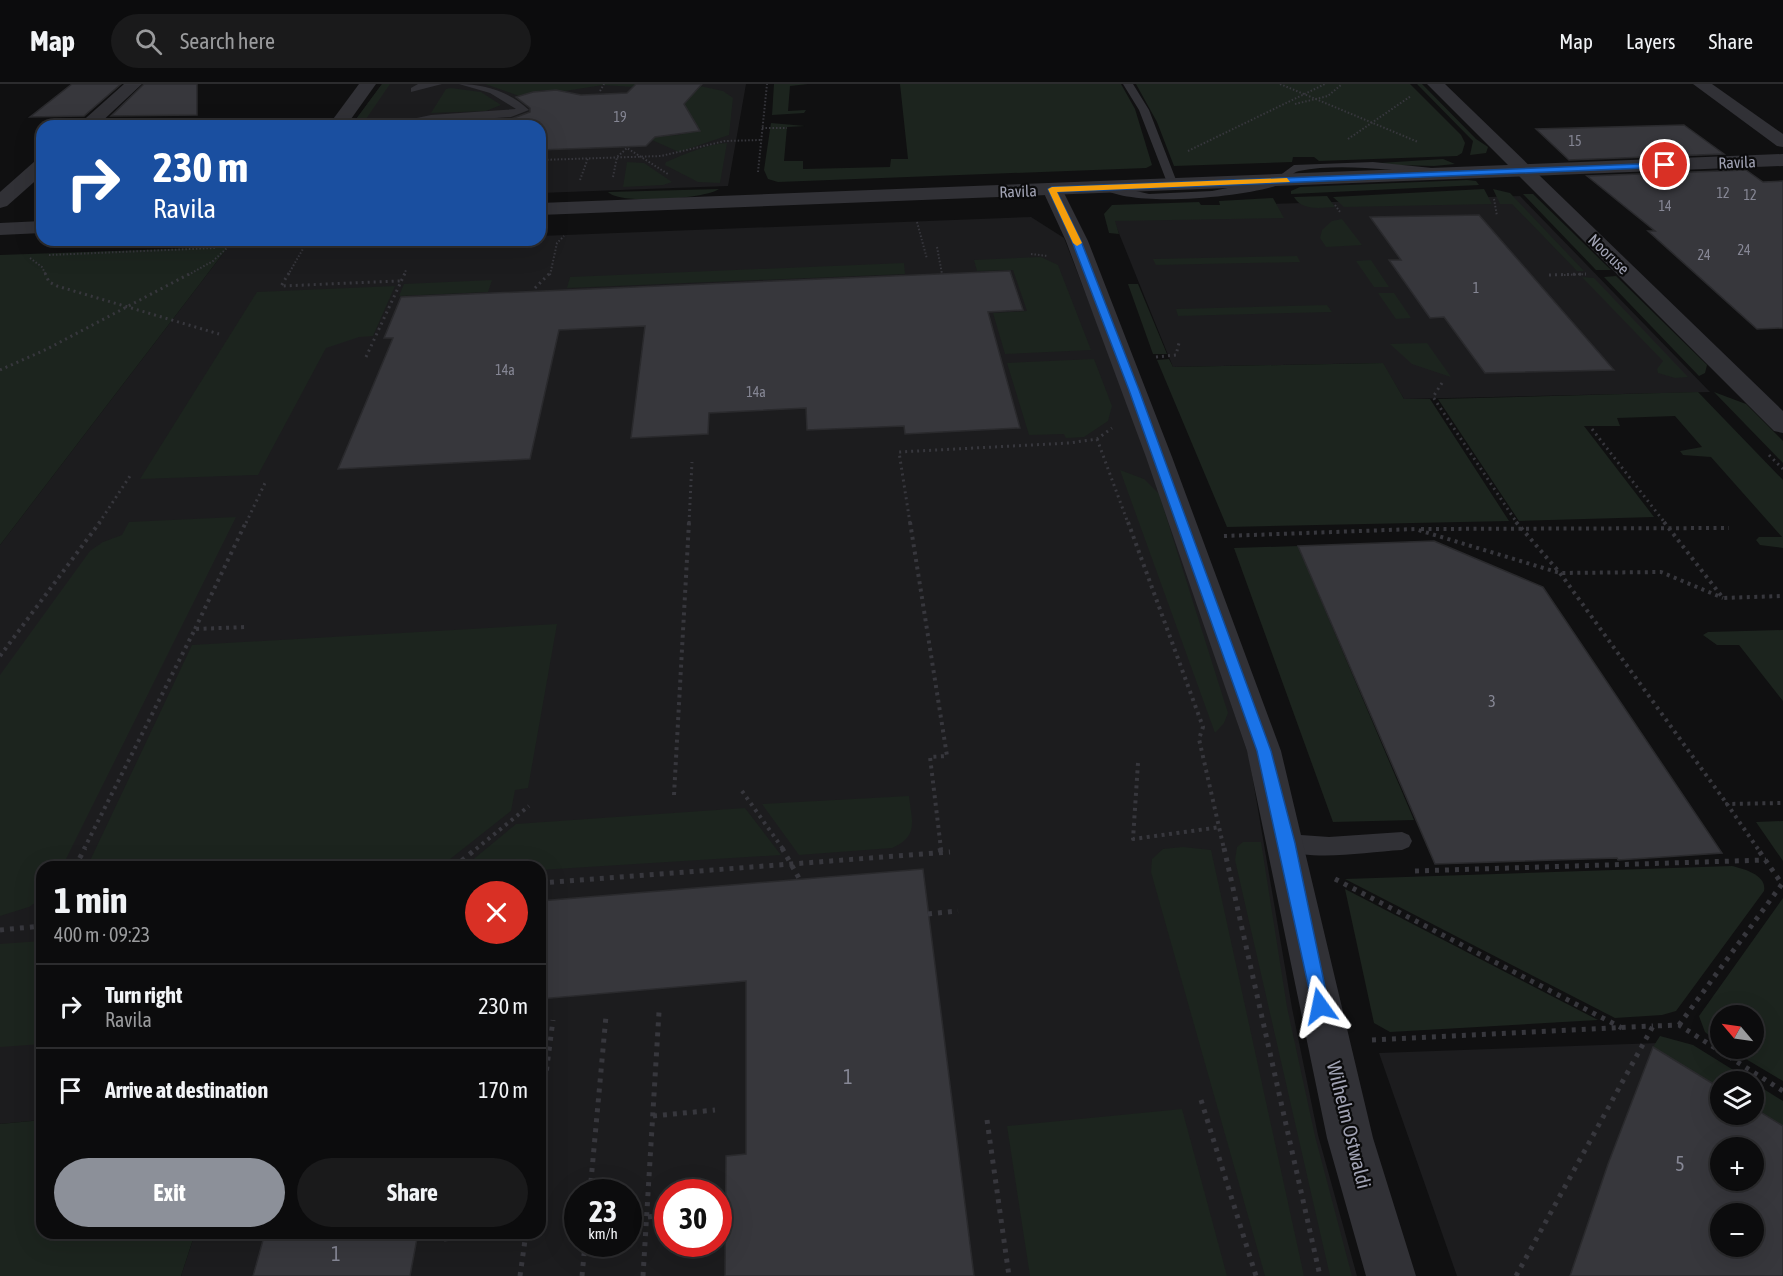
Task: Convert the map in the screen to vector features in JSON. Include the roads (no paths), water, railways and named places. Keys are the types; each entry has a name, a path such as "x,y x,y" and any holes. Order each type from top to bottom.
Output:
{"street":[{"path":"93,120 134,84"},
{"path":"341,120 368,84"},
{"path":"1701,84 1783,142"},
{"name":"Nooruse","path":"1427,87 1524,171 1783,425"},
{"name":"Ravila","path":"546,209 1783,160"},
{"path":"0,202 36,170"},
{"name":"Wilhelm Ostwaldi","path":"1052,189 1077,241 1163,468 1264,751 1287,843 1350,1138 1390,1276"},
{"path":"0,229 36,227"}],"lane":[{"path":"414,90 437,84"},
{"path":"419,120 514,114 524,110 493,92 464,84"},
{"path":"1128,84 1144,110 1173,184"},
{"path":"1106,187 1149,197 1212,194 1278,181"},
{"path":"1287,843 1329,846 1402,841"}]}
